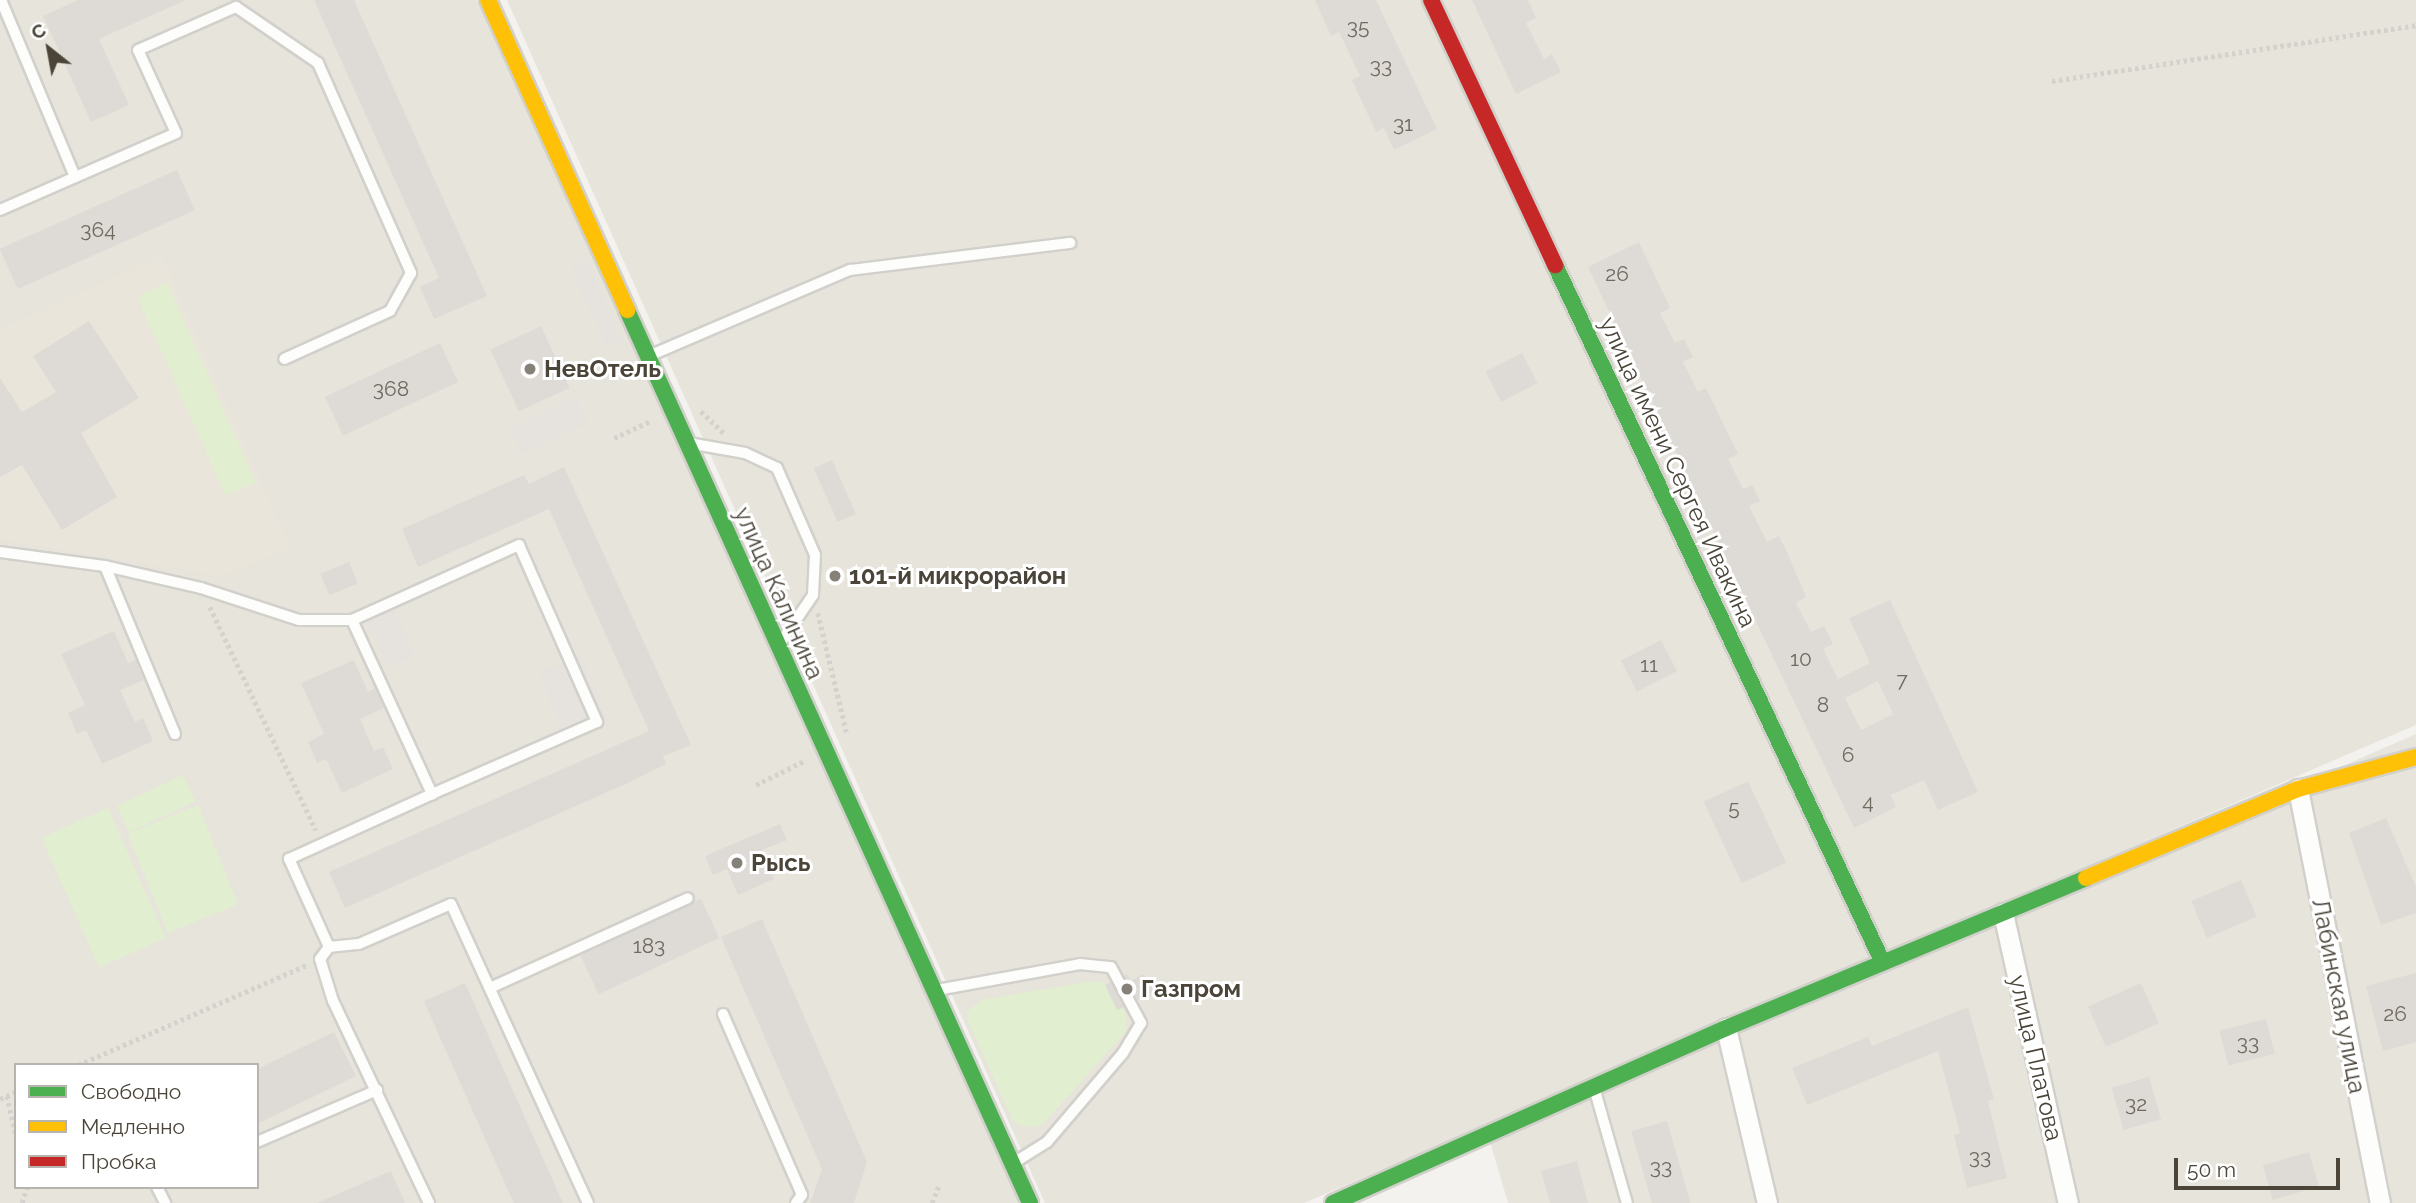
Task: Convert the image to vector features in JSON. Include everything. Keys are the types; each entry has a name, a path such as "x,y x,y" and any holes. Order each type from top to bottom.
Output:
{"street":[{"name":"улица Калинина","path":"488,0 689,443 777,648 937,990 1030,1203"},
{"name":"улица имени Сергея Ивакина","path":"1431,0 1883,963"},
{"path":"1334,1203 1726,1028 2298,789 2416,757"},
{"name":"Лабинская улица","path":"2298,789 2381,1203"},
{"name":"улица Платова","path":"2003,913 2068,1203"},
{"path":"1726,1028 1767,1203"}],"lane":[{"path":"1,0 75,177"},
{"path":"0,210 176,134 138,50 236,7 318,63 411,273 390,310 284,359"},
{"path":"649,356 850,270 1070,243"},
{"path":"689,443 745,453 777,468 815,555 813,595 777,648"},
{"path":"0,552 105,566 201,588 299,620 352,620 519,545 597,722 289,859 329,947"},
{"path":"105,566 175,734"},
{"path":"352,620 432,794"},
{"path":"490,988 688,898"},
{"path":"429,1203 333,1001 320,959 329,947 359,943 451,904 588,1203"},
{"path":"937,990 1080,964 1111,967 1141,1023 1123,1053 1047,1142 1013,1164"},
{"path":"723,1014 803,1195 796,1203"},
{"path":"1594,1087 1627,1203"},
{"path":"259,1141 377,1090"}],"path":[{"path":"2052,81 2416,25"},
{"path":"201,588 322,844"},
{"path":"83,1063 320,959"},
{"path":"0,1099 14,1093"},
{"path":"7,1096 14,1126"},
{"path":"932,1203 939,1185"}],"shaded area":[{"path":"0,0 476,0 1019,1203 0,1203"},
{"path":"507,0 2416,0 2416,725 1304,1203 1045,1203"},
{"path":"162,256 290,548 222,576 0,539 0,329"},
{"path":"585,256 624,345 605,344 571,269"},
{"path":"576,397 588,423 522,454 510,428"},
{"path":"389,600 415,655 388,668 363,612"},
{"path":"582,655 607,721 564,738 539,671"},
{"path":"2416,734 2416,1203 1508,1203 1489,1138"}],"green space":[{"path":"167,283 256,482 226,496 137,296"},
{"path":"183,775 195,801 129,832 117,806"},
{"path":"198,805 238,904 168,933 128,833"},
{"path":"108,808 166,938 99,967 41,838"},
{"path":"1094,981 1108,984 1127,1016 1125,1033 1041,1126 1021,1126 1013,1121 967,1019 968,1011 981,1000"}],"building":[{"path":"78,0 186,0 99,39 129,105 91,122 43,16"},
{"path":"314,0 354,0 487,296 434,319 420,287 439,278"},
{"path":"1315,0 1376,0 1437,129 1394,150 1384,128 1376,132 1352,80 1360,76 1339,32 1331,36"},
{"path":"1472,0 1528,0 1536,18 1526,23 1544,59 1552,54 1561,72 1516,94"},
{"path":"177,170 195,210 18,289 0,249"},
{"path":"1639,242 1670,308 1660,313 1675,343 1684,339 1693,357 1683,362 1698,392 1706,388 1738,454 1728,459 1743,489 1752,485 1760,501 1749,506 1767,542 1779,536 1787,552 1806,597 1796,603 1811,632 1824,626 1833,644 1823,649 1838,679 1870,663 1849,618 1890,600 1978,792 1938,810 1924,780 1891,795 1896,807 1854,828 1588,267","holes":["1878,681 1893,714 1861,730 1845,698"]},
{"path":"89,321 139,398 81,433 117,497 62,530 22,465 0,477 0,378 22,412 56,392 33,356"},
{"name":"НевОтель","path":"541,326 570,388 519,411 490,350"},
{"path":"440,343 458,382 343,436 325,397"},
{"path":"1522,353 1537,383 1501,402 1485,372"},
{"path":"832,460 856,514 838,522 814,468"},
{"path":"564,467 691,745 663,756 666,764 630,782 345,908 329,872 649,731 549,509 418,567 402,529 524,475 529,484"},
{"path":"349,562 358,583 329,595 320,574"},
{"path":"114,631 128,663 136,660 144,680 120,690 135,722 143,718 153,741 102,764 86,730 77,734 68,713 85,705 61,654"},
{"path":"1661,640 1677,671 1637,692 1621,660"},
{"path":"354,660 368,692 375,688 384,708 360,719 374,751 383,747 393,769 342,793 326,759 317,763 308,742 324,734 301,683"},
{"path":"1748,781 1786,863 1742,883 1704,802"},
{"path":"2386,818 2416,887 2416,913 2381,925 2349,833"},
{"name":"Рысь","path":"780,824 787,840 762,850 774,879 738,895 727,869 713,875 705,856"},
{"path":"2241,880 2257,917 2207,938 2191,901"},
{"path":"701,899 719,938 599,994 580,955"},
{"path":"762,919 867,1162 854,1203 810,1203 822,1169 721,937"},
{"path":"2416,973 2416,1042 2383,1051 2366,986"},
{"path":"1127,974 1131,981 1143,974 1154,992 1137,1000 1124,976"},
{"path":"1111,982 1124,1007 1117,1010 1105,985"},
{"path":"465,983 563,1203 514,1203 424,1001"},
{"path":"2141,983 2159,1023 2106,1047 2088,1007"},
{"path":"1968,1007 1994,1099 1988,1101 2007,1178 1967,1188 1954,1135 1960,1133 1938,1051 1807,1105 1792,1068 1868,1037 1872,1046"},
{"path":"2266,1019 2275,1054 2228,1066 2219,1031"},
{"path":"334,1032 356,1076 259,1123 259,1068"},
{"path":"2149,1077 2161,1119 2124,1130 2112,1088"},
{"path":"1667,1121 1690,1203 1652,1203 1631,1131"},
{"path":"2309,1152 2319,1187 2273,1200 2263,1165"},
{"path":"1577,1161 1588,1203 1550,1203 1541,1171"},
{"path":"391,1171 405,1203 317,1203"}],"traffic: fast":[{"path":"1555,265 1883,963"},
{"path":"627,310 1030,1203"},
{"path":"1333,1203 1726,1028 2086,878"}],"traffic: slow":[{"path":"488,0 627,310"},
{"path":"2086,878 2298,789 2416,757"}],"traffic: jam":[{"path":"1431,0 1555,265"}],"place":[{"name":"НевОтель","path":"530,369"},
{"name":"101-й микрорайон","path":"835,576"},
{"name":"Рысь","path":"737,863"},
{"name":"Газпром","path":"1127,989"}]}
